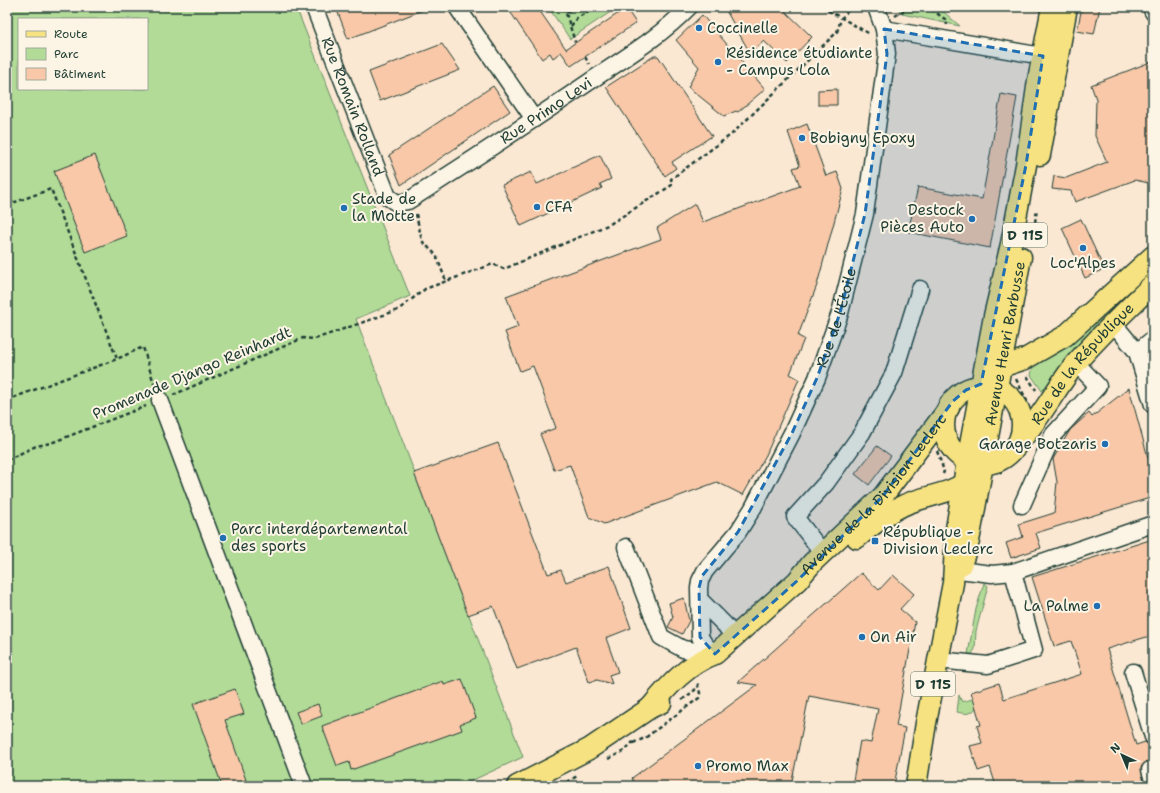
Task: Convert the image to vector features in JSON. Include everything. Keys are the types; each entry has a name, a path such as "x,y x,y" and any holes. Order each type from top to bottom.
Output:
{"main road":[{"name":"Avenue Henri Barbusse","path":"1014,366 1051,57 1052,7"},
{"name":"Avenue Henri Barbusse","path":"916,786 938,660 956,576 969,541 975,462 1026,165 1051,57 1067,7"},
{"name":"Rue de la République","path":"989,386 1014,366 1065,336 1153,256"},
{"name":"Rue de la République","path":"975,462 1002,459 1016,450 1076,363 1153,284"},
{"name":"Avenue de la Division Leclerc","path":"517,786 589,749 650,708 688,668 700,659 714,654 797,581 883,496 948,408 966,390 973,386 989,386"},
{"path":"989,386 1012,398 1020,413 1021,430 1016,450"},
{"path":"948,408 943,420 945,436 953,451 975,462"},
{"name":"Avenue de la Division Leclerc","path":"797,581 818,572 868,529 901,506 964,485 975,462"},
{"name":"Avenue Henri Barbusse","path":"956,576 956,529 964,485"}],"street":[{"name":"Rue Romain Rolland","path":"314,7 388,197 402,202"},
{"path":"457,7 534,120"},
{"name":"Rue Primo Levi","path":"402,202 534,120 641,47 675,21 688,7"},
{"name":"Rue de l'Étoile","path":"714,654 705,645 700,637 699,588 702,576 738,532 792,433 817,378 840,313 866,206 887,54 884,27 876,7"},
{"path":"1151,7 1153,12"},
{"path":"884,27 1051,57"},
{"path":"824,553 795,517 826,483 869,420 894,373 920,288"},
{"path":"1114,324 1137,352 1153,404"},
{"path":"1137,352 1153,339"},
{"path":"1022,505 1053,435 1098,386 1076,363"},
{"path":"160,400 304,786"},
{"path":"956,576 1013,572 1153,524"},
{"path":"626,547 661,637 683,649 714,654"},
{"path":"938,660 988,665 1034,650 1013,572"},
{"path":"700,600 725,625 734,637"},
{"path":"1133,672 1153,737"}],"path":[{"path":"564,7 575,42"},
{"path":"567,14 571,7"},
{"path":"571,27 577,18 596,7"},
{"path":"822,7 842,19 884,27 903,12 903,7"},
{"name":"Promenade Django Reinhardt","path":"7,460 36,446 51,442 160,400 303,338 315,339 398,310 425,289 493,264 504,269 610,224 651,200 672,185 672,179 732,134 837,32 842,19 851,7"},
{"path":"926,7 926,9 934,11 946,20 948,30"},
{"path":"7,205 51,189 117,359"},
{"path":"402,202 418,217 422,241 436,255 446,281"},
{"path":"7,400 117,359 143,347 160,400"},
{"path":"1014,366 1027,374 1038,395"},
{"path":"1014,366 1015,377 1033,412 1039,416"},
{"path":"999,475 1016,450"}],"highlighted area":[{"path":"884,29 1043,56 1026,165 981,384 966,390 953,401 883,496 797,581 715,654 700,637 699,588 702,576 738,532 792,433 817,378 840,313 865,214 887,54"}],"green space":[{"name":"Parc interdépartemental des sports","path":"7,7 296,7 410,296 356,319 523,757 460,786 7,786"},
{"path":"548,7 618,7 570,39"},
{"path":"897,7 938,7 960,26 902,14"},
{"path":"1153,264 1153,273 1089,336 1044,394 1031,375 1034,361"},
{"path":"984,583 988,586 976,631 975,649 972,654 968,654 976,609"},
{"path":"959,695 962,702 976,698 976,708 972,712 957,712"}],"building":[{"path":"344,7 428,8 348,39 337,10"},
{"path":"507,7 537,7 566,49 626,8 636,23 571,66 561,52 553,58 550,53 542,59"},
{"path":"724,7 781,7 812,37 787,63 764,41 750,53"},
{"path":"1082,7 1100,7 1094,34 1077,31"},
{"path":"702,15 765,89 738,112 736,111 724,116 688,87 699,67 676,40"},
{"path":"442,44 460,70 380,101 369,72"},
{"path":"654,56 658,56 712,136 672,162 676,168 665,176 606,87"},
{"path":"1153,61 1153,184 1135,180 1075,202 1071,191 1052,189 1054,176 1066,178 1107,162 1095,136 1096,99 1091,85"},
{"path":"493,86 510,111 401,185 389,155"},
{"path":"837,89 837,105 818,105 818,90"},
{"path":"1001,94 1017,97 990,248 908,232 918,187 982,199"},
{"path":"807,124 826,176 837,172 843,189 817,285 798,336 804,339 790,374 799,379 766,455 743,495 717,482 604,524 589,517 570,465 554,470 540,434 556,428 533,366 520,371 505,332 518,327 506,296 661,239 657,228 695,204 703,222 800,186 793,168 800,166 788,132"},
{"path":"95,155 127,236 85,252 54,171"},
{"name":"CFA","path":"600,155 611,179 600,184 602,188 521,226 502,185 531,172 537,184"},
{"name":"Loc'Alpes","path":"1081,219 1104,269 1085,278 1062,228"},
{"name":"Garage Botzaris","path":"1129,388 1150,465 1153,464 1153,497 1036,533 1041,548 1011,558 1006,543 1023,537 1019,524 1054,513 1057,482 1053,459 1070,430 1089,413 1092,417"},
{"path":"498,443 548,574 561,570 566,582 609,566 631,628 606,638 618,672 609,675 612,684 597,680 589,682 576,647 517,669 493,606 468,615 414,473"},
{"path":"877,446 891,456 869,485 855,474"},
{"path":"1153,539 1153,635 1107,649 1136,745 1145,742 1149,745 1153,758 1153,761 1147,761 1141,767 1146,786 996,786 990,767 978,771 970,746 982,743 977,726 981,725 971,692 999,683 1004,699 1082,674 1071,641 1054,646 1032,577"},
{"path":"861,573 879,590 893,575 914,594 900,609 915,622 896,726 905,728 894,786 852,786 860,741 871,743 878,709 809,696 791,786 635,786 632,778 757,685 738,682"},
{"path":"684,598 689,621 682,634 668,627 673,617 669,603"},
{"path":"462,679 476,718 460,724 462,730 351,770 349,762 337,766 322,726 443,681 444,685"},
{"path":"235,689 244,714 225,720 246,780 231,786 222,786 193,704"},
{"path":"318,704 322,716 301,724 296,712"}],"place":[{"name":"Coccinelle","path":"699,28"},
{"name":"Résidence étudiante - Campus Lola","path":"718,62"},
{"name":"Bobigny Epoxy","path":"802,138"},
{"name":"CFA","path":"537,207"},
{"name":"Stade de la Motte","path":"344,208"},
{"name":"Destock Pièces Auto","path":"972,219"},
{"name":"Loc'Alpes","path":"1083,248"},
{"name":"Garage Botzaris","path":"1105,444"},
{"name":"Parc interdépartemental des sports","path":"223,538"},
{"name":"République - Division Leclerc","path":"875,541"},
{"name":"La Palme","path":"1097,606"},
{"name":"On Air","path":"862,637"},
{"name":"Promo Max","path":"698,766"}]}
